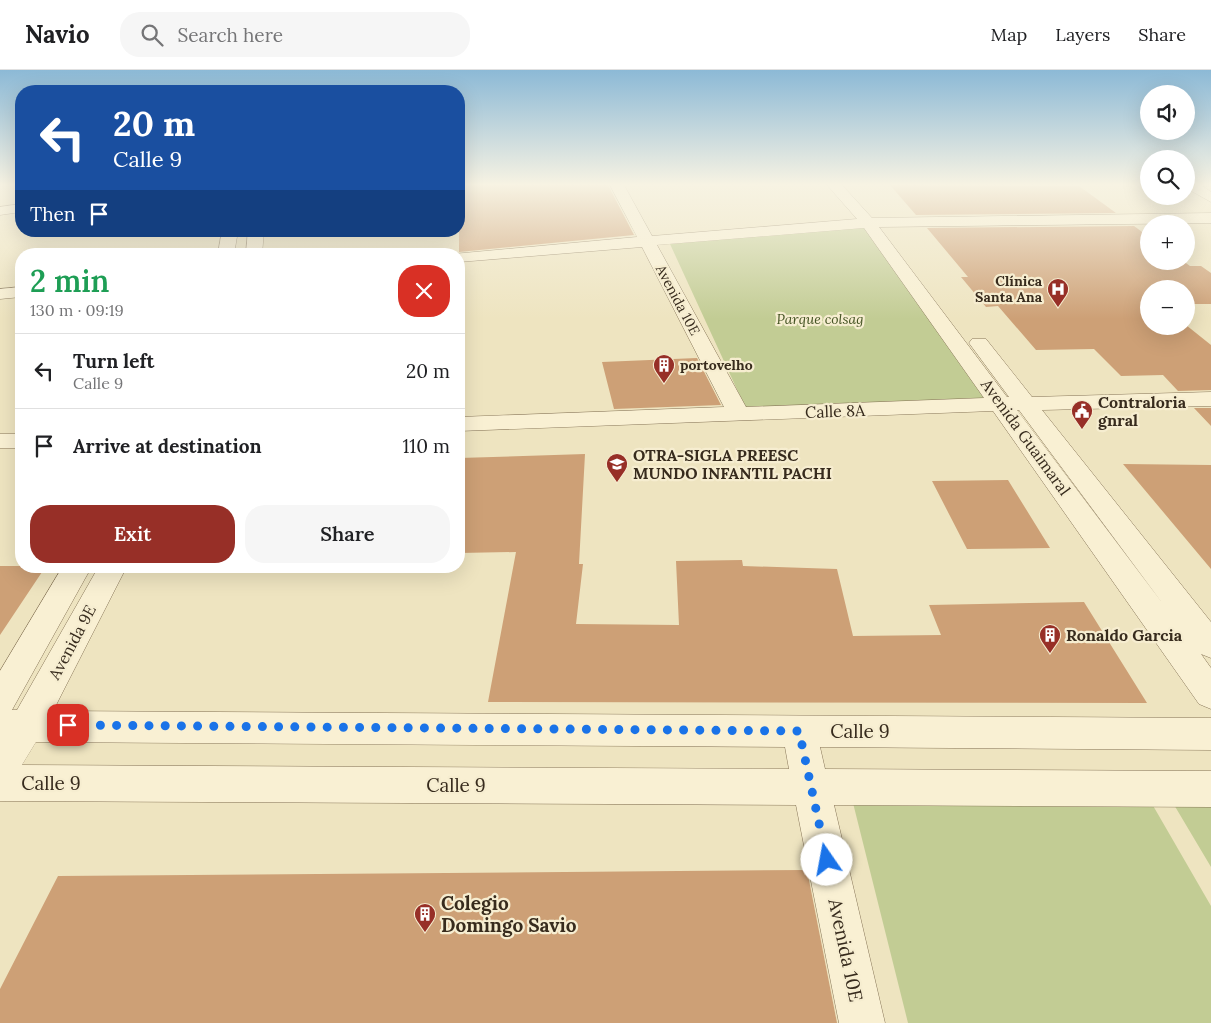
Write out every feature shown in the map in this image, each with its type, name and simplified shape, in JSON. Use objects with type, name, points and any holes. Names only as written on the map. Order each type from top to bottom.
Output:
[{"type":"street","name":"Avenida 10E","points":[[640,229],[739,414]]},
{"type":"street","points":[[465,257],[790,229]]},
{"type":"street","name":"Avenida Guaimaral","points":[[881,229],[1002,404],[1211,694]]},
{"type":"street","name":"Avenida Guaimaral","points":[[882,229],[1027,404],[1211,645]]},
{"type":"street","points":[[0,294],[15,293]]},
{"type":"street","name":"Calle 8A","points":[[465,424],[1002,404],[1211,399]]},
{"type":"street","points":[[0,441],[15,441]]},
{"type":"street","name":"Avenida 9E","points":[[0,701],[74,573]]},
{"type":"street","name":"Avenida 9E","points":[[0,770],[14,725],[109,573]]},
{"type":"street","name":"Calle 9","points":[[14,725],[1211,734]]},
{"type":"street","name":"Avenida 10E","points":[[799,731],[862,1023]]},
{"type":"street","name":"Calle 9","points":[[0,783],[1211,789]]},
{"type":"green space","name":"Parque colsag","points":[[835,229],[865,229],[989,401],[746,409],[670,244]]},
{"type":"green space","points":[[1144,790],[1211,906],[1211,1023],[908,1023],[850,791]]},
{"type":"green space","points":[[1211,792],[1211,867],[1167,793]]},
{"type":"building","points":[[465,229],[631,229],[634,235],[465,251],[465,248],[459,248],[459,237],[465,237]]},
{"type":"building","name":"Clínica Santa Ana","points":[[928,229],[1139,229],[1140,270],[1195,270],[1195,266],[1201,266],[1211,273],[1211,304],[1195,304],[1195,280],[1140,280],[1140,335],[1195,335],[1195,332],[1211,345],[1211,390],[1178,391],[1163,375],[1121,376],[1094,349],[1036,350],[998,306],[986,307],[961,277],[968,277]]},
{"type":"building","name":"portovelho","points":[[697,358],[721,405],[614,409],[602,362]]},
{"type":"building","points":[[1194,408],[1211,408],[1211,426]]},
{"type":"building","points":[[585,454],[579,564],[583,564],[576,624],[679,625],[676,561],[742,560],[743,566],[837,569],[853,636],[941,635],[929,605],[1084,602],[1147,703],[488,702],[516,552],[465,553],[465,458]]},
{"type":"building","points":[[1123,464],[1211,465],[1211,569]]},
{"type":"building","points":[[1008,480],[1050,548],[967,549],[932,481]]},
{"type":"building","points":[[0,566],[15,566],[15,573],[41,573],[0,635]]},
{"type":"building","name":"Colegio Domingo Savio","points":[[807,870],[837,1023],[0,1023],[0,989],[58,876]]},
{"type":"place","name":"Clínica Santa Ana","points":[[1058,308]]},
{"type":"place","name":"portovelho","points":[[664,384]]},
{"type":"place","name":"Contraloria gnral","points":[[1082,430]]},
{"type":"place","name":"OTRA-SIGLA PREESC MUNDO INFANTIL PACHI","points":[[617,483]]},
{"type":"place","name":"Ronaldo Garcia","points":[[1050,654]]},
{"type":"place","name":"Colegio Domingo Savio","points":[[425,933]]},
{"type":"route","points":[[68,725],[799,731],[827,860]]}]
